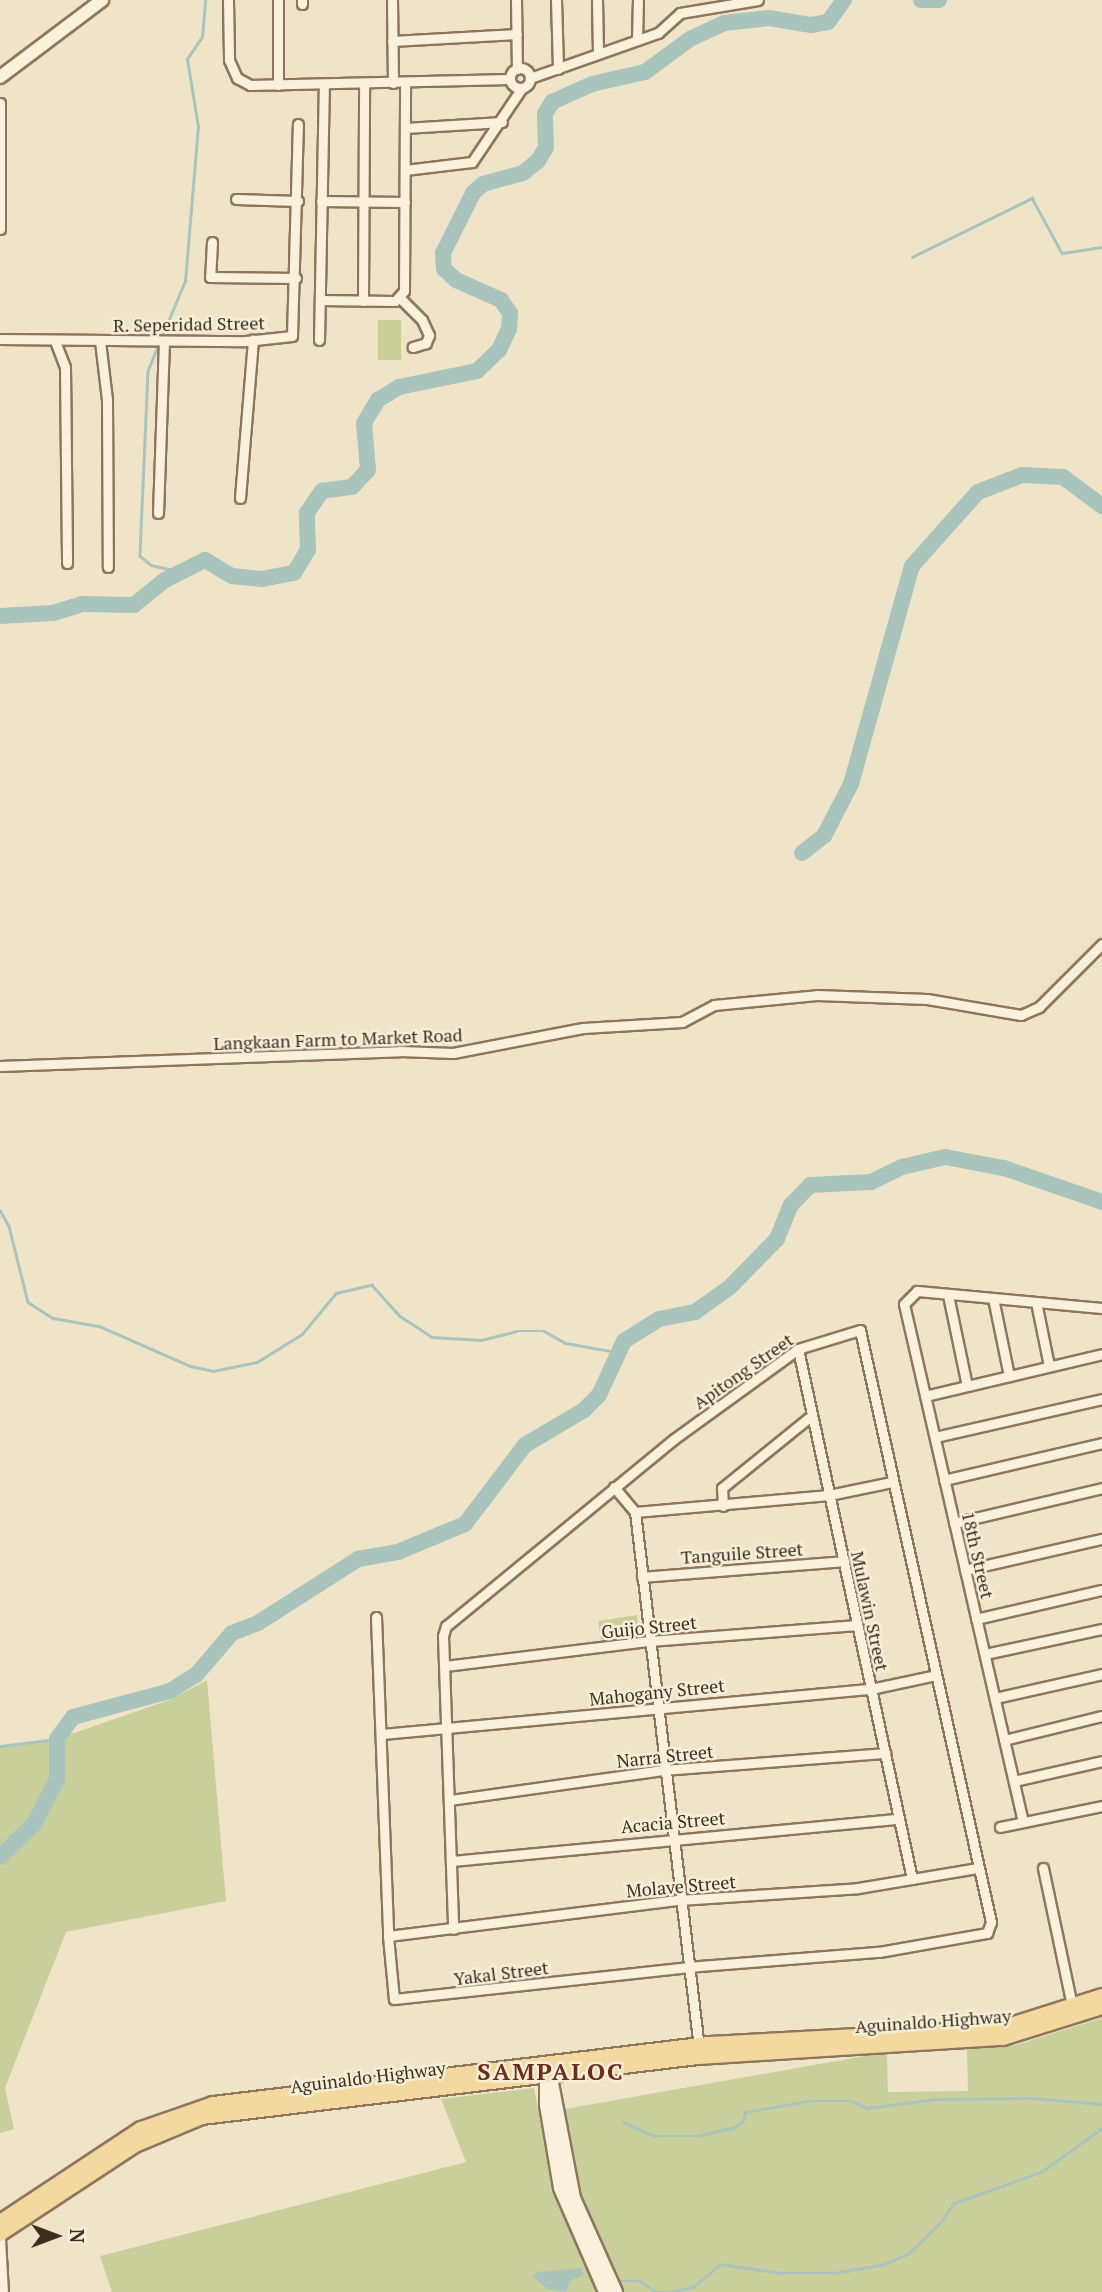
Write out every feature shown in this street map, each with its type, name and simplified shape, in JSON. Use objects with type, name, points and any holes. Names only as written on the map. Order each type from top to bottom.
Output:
[{"type":"main road","points":[[0,77],[102,0]]},
{"type":"main road","name":"Aguinaldo Highway","points":[[0,2234],[135,2145],[202,2117],[697,2049],[985,2040],[1023,2034],[1102,1996]]},
{"type":"main road","name":"Aguinaldo Highway","points":[[1073,2012],[1102,2007]]},
{"type":"main road","points":[[548,2071],[563,2201],[605,2292]]},
{"type":"main road","points":[[548,2071],[574,2198],[615,2292]]},
{"type":"main road","name":"Aguinaldo Highway","points":[[0,2222],[141,2129],[188,2110],[548,2071]]},
{"type":"street","points":[[228,0],[232,72],[250,85],[324,87],[510,79],[521,89]]},
{"type":"street","points":[[278,0],[278,85]]},
{"type":"street","points":[[393,83],[392,0],[398,0]]},
{"type":"street","points":[[510,79],[517,69],[516,0]]},
{"type":"street","points":[[556,0],[558,69]]},
{"type":"street","points":[[597,0],[598,54]]},
{"type":"street","points":[[637,40],[638,0]]},
{"type":"street","points":[[680,0],[680,13]]},
{"type":"street","points":[[405,170],[466,165],[502,122],[530,78],[658,33],[680,13],[720,2],[758,0]]},
{"type":"street","points":[[393,41],[517,34]]},
{"type":"street","points":[[517,69],[526,70],[530,78]]},
{"type":"street","points":[[400,298],[404,291],[405,82]]},
{"type":"street","points":[[363,301],[364,84]]},
{"type":"street","points":[[319,340],[324,87]]},
{"type":"street","points":[[0,103],[0,229]]},
{"type":"street","points":[[405,128],[502,122]]},
{"type":"street","name":"R. Seperidad Street","points":[[0,339],[164,342],[253,340],[292,336],[296,278],[298,124]]},
{"type":"street","points":[[236,200],[298,201]]},
{"type":"street","points":[[321,201],[405,202]]},
{"type":"street","points":[[212,242],[210,277],[296,278]]},
{"type":"street","points":[[320,300],[400,298]]},
{"type":"street","points":[[400,298],[426,326],[426,343],[413,347]]},
{"type":"street","points":[[240,498],[253,340]]},
{"type":"street","points":[[55,341],[65,367],[67,563]]},
{"type":"street","points":[[100,341],[107,400],[108,567]]},
{"type":"street","points":[[158,513],[164,342]]},
{"type":"street","name":"Langkaan Farm to Market Road","points":[[0,1066],[387,1051],[453,1053],[583,1028],[682,1022],[714,1005],[805,996],[920,998],[1021,1015],[1039,1007],[1102,944]]},
{"type":"street","name":"18th Street","points":[[948,1295],[916,1292],[908,1296],[904,1304],[1023,1822]]},
{"type":"street","points":[[967,1386],[948,1295],[1102,1308]]},
{"type":"street","points":[[993,1298],[1009,1376]]},
{"type":"street","points":[[1036,1302],[1049,1366]]},
{"type":"street","name":"Apitong Street","points":[[453,1929],[446,1626],[614,1487],[798,1349],[860,1329],[991,1929]]},
{"type":"street","name":"Mulawin Street","points":[[798,1349],[912,1879]]},
{"type":"street","points":[[925,1396],[1102,1354]]},
{"type":"street","points":[[935,1437],[1102,1399]]},
{"type":"street","points":[[723,1506],[722,1488],[812,1415]]},
{"type":"street","points":[[944,1480],[1102,1443]]},
{"type":"street","points":[[635,1512],[829,1495],[892,1482]]},
{"type":"street","points":[[614,1487],[635,1512],[697,2049]]},
{"type":"street","points":[[954,1523],[1102,1488]]},
{"type":"street","points":[[965,1570],[1102,1539]]},
{"type":"street","name":"Tanguile Street","points":[[642,1577],[844,1561]]},
{"type":"street","points":[[976,1619],[1102,1590]]},
{"type":"street","name":"Yakal Street","points":[[376,1617],[391,1995],[399,2001],[687,1967],[879,1952],[987,1933],[991,1929]]},
{"type":"street","name":"Guijo Street","points":[[445,1666],[649,1641],[857,1625]]},
{"type":"street","points":[[985,1654],[1102,1629]]},
{"type":"street","points":[[995,1698],[1102,1674]]},
{"type":"street","name":"Mahogany Street","points":[[382,1734],[447,1731],[657,1706],[871,1689],[936,1675]]},
{"type":"street","points":[[1004,1740],[1102,1716]]},
{"type":"street","name":"Narra Street","points":[[450,1800],[664,1770],[885,1753]]},
{"type":"street","points":[[1014,1781],[1102,1761]]},
{"type":"street","points":[[1000,1827],[1102,1806]]},
{"type":"street","name":"Acacia Street","points":[[451,1861],[671,1837],[899,1819]]},
{"type":"street","name":"Molave Street","points":[[388,1936],[679,1900],[858,1888],[978,1868]]},
{"type":"street","points":[[1043,1868],[1073,2012]]},
{"type":"street","points":[[0,2239],[3,2292]]},
{"type":"green space","points":[[378,320],[401,320],[401,360],[378,360]]},
{"type":"green space","points":[[637,1615],[639,1634],[601,1640],[598,1621]]},
{"type":"green space","points":[[207,1680],[226,1901],[66,1932],[5,2088],[14,2129],[0,2133],[0,1746],[57,1739],[172,1699]]},
{"type":"green space","points":[[1102,2018],[1102,2292],[624,2292],[578,2192],[565,2109],[887,2052],[888,2092],[968,2091],[967,2049],[1016,2045]]},
{"type":"green space","points":[[534,2088],[556,2197],[596,2292],[112,2292],[100,2256],[466,2162],[441,2099]]},
{"type":"water","points":[[581,2268],[584,2275],[571,2280],[566,2292],[548,2289],[533,2277],[538,2272]]},
{"type":"waterway","points":[[161,338],[185,281],[198,127],[187,59],[202,37],[205,0]]},
{"type":"waterway","points":[[0,616],[53,613],[82,604],[134,605],[165,580],[205,560],[232,576],[262,579],[294,573],[308,550],[307,513],[322,491],[352,487],[368,470],[364,423],[378,400],[399,387],[477,371],[499,350],[509,329],[510,313],[501,300],[456,280],[444,269],[443,253],[473,193],[483,184],[523,173],[538,161],[546,147],[545,114],[552,102],[592,84],[645,72],[690,39],[724,23],[769,18],[811,25],[828,22],[844,0]]},
{"type":"waterway","points":[[921,0],[939,0]]},
{"type":"waterway","points":[[912,257],[1032,198],[1062,253],[1102,247]]},
{"type":"waterway","points":[[159,344],[148,371],[140,556],[151,565],[181,572]]},
{"type":"waterway","points":[[802,853],[824,836],[851,784],[912,566],[978,492],[1022,475],[1063,477],[1102,506]]},
{"type":"waterway","points":[[0,1857],[34,1824],[57,1779],[57,1739],[73,1717],[170,1691],[196,1675],[232,1633],[258,1623],[358,1559],[398,1552],[465,1524],[525,1445],[584,1410],[599,1395],[624,1341],[659,1319],[695,1312],[730,1287],[777,1239],[791,1205],[810,1185],[871,1182],[902,1167],[945,1157],[1004,1168],[1102,1202]]},
{"type":"waterway","points":[[0,1210],[9,1226],[28,1302],[53,1318],[99,1326],[190,1366],[213,1371],[257,1362],[302,1334],[336,1293],[372,1285],[400,1316],[432,1337],[481,1340],[516,1331],[544,1331],[566,1343],[616,1352]]},
{"type":"waterway","points":[[0,1746],[57,1739]]},
{"type":"waterway","points":[[623,2122],[655,2136],[697,2136],[733,2128],[743,2121],[745,2112],[808,2101],[852,2101],[867,2108],[935,2099],[1032,2098],[1102,2104]]},
{"type":"waterway","points":[[619,2281],[640,2281],[657,2292],[670,2292],[693,2287],[720,2264],[782,2273],[833,2273],[881,2265],[908,2254],[940,2223],[954,2203],[1041,2172],[1102,2128]]},
{"type":"district","name":"SAMPALOC","points":[[551,2072]]}]
